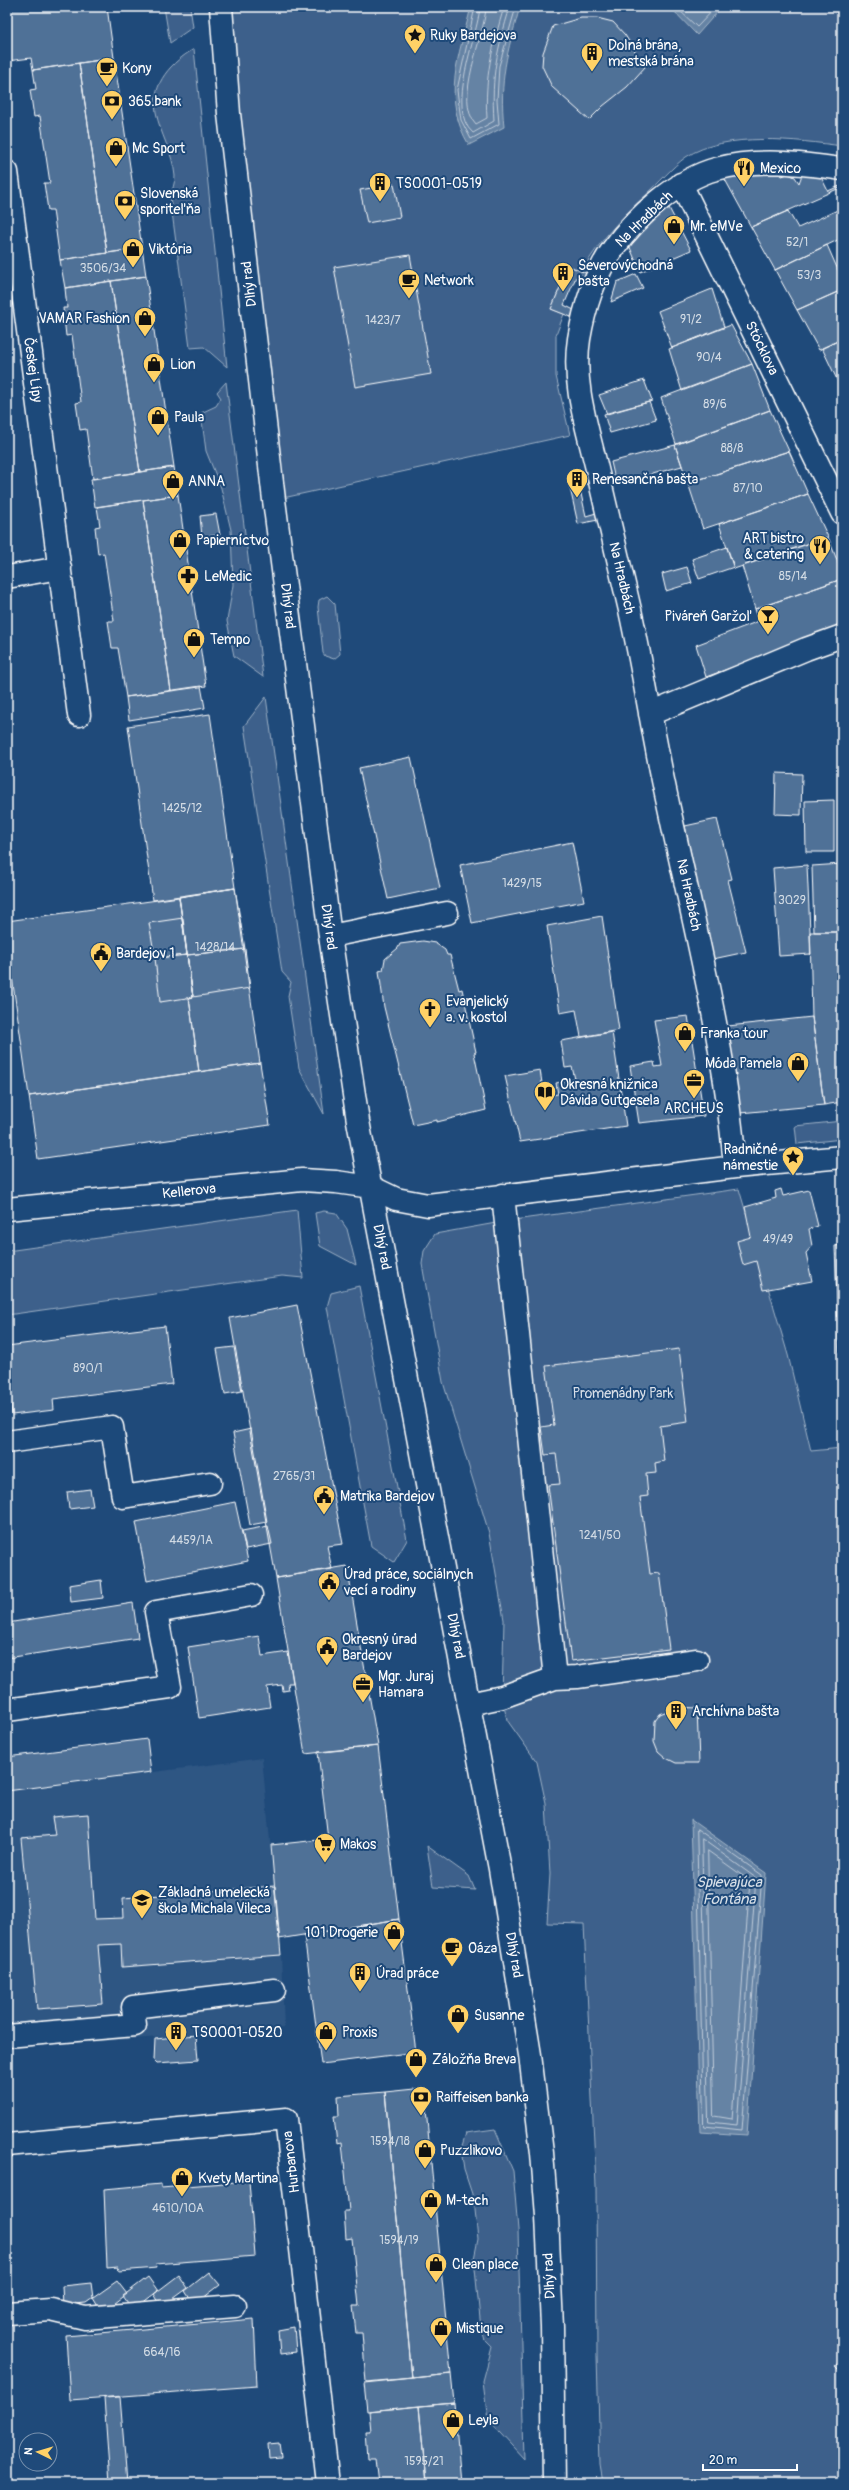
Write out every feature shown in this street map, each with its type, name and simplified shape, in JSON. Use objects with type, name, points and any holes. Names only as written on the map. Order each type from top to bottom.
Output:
[{"type":"street","name":"Dlhý rad","points":[[220,11],[229,114],[274,500],[330,936],[358,1121],[516,1960],[542,2153],[552,2326],[554,2483]]},
{"type":"street","name":"Na Hradbách","points":[[735,1166],[732,1123],[715,1025],[650,714],[634,630],[577,384],[576,365],[584,316],[602,268],[613,250],[627,232],[681,184],[715,169],[735,165],[770,163],[806,164],[842,169]]},
{"type":"street","name":"Českej Lípy","points":[[7,172],[79,715]]},
{"type":"street","name":"Stöcklova","points":[[681,184],[842,513]]},
{"type":"street","points":[[7,577],[60,568]]},
{"type":"street","points":[[650,714],[806,649],[842,636]]},
{"type":"street","points":[[330,936],[447,914]]},
{"type":"street","points":[[371,1187],[396,1199],[428,1205],[735,1166],[842,1157]]},
{"type":"street","name":"Kellerova","points":[[7,1209],[294,1181],[336,1182],[371,1187]]},
{"type":"street","points":[[503,1195],[554,1678]]},
{"type":"street","points":[[7,1442],[112,1427],[123,1497],[210,1482]]},
{"type":"street","points":[[7,1710],[170,1687],[156,1612],[251,1595]]},
{"type":"street","points":[[469,1704],[502,1697],[554,1678],[577,1677],[697,1660]]},
{"type":"street","points":[[7,2036],[135,2025],[133,2006],[274,1990]]},
{"type":"street","name":"Hurbanova","points":[[7,2145],[286,2119],[328,2483]]},
{"type":"street","points":[[7,2313],[51,2310],[85,2318],[235,2306]]},
{"type":"shaded area","name":"Základná umelecká škola Michala Vileca","points":[[262,1758],[281,1955],[284,2028],[7,2048],[7,1791]]},
{"type":"green space","points":[[164,7],[190,7],[193,27],[170,43]]},
{"type":"green space","points":[[221,7],[842,7],[842,146],[784,140],[762,140],[721,143],[702,149],[681,161],[611,230],[582,271],[569,266],[551,309],[564,314],[556,335],[556,376],[570,435],[274,500]]},
{"type":"green space","points":[[194,49],[227,367],[204,347],[190,348],[170,197],[174,184],[174,168],[156,112],[155,102],[157,92],[165,74],[178,60]]},
{"type":"green space","points":[[226,382],[263,677],[234,656],[227,621],[233,585],[231,530],[221,488],[206,451],[201,413],[216,406],[221,398],[217,392]]},
{"type":"green space","points":[[327,596],[335,604],[340,654],[334,659],[325,656],[323,653],[318,607],[319,600]]},
{"type":"green space","points":[[266,697],[324,1114],[299,1068],[288,996],[291,982],[282,972],[244,726]]},
{"type":"green space","points":[[842,1121],[842,1139],[797,1144],[795,1126]]},
{"type":"green space","name":"Promenádny Park","points":[[739,1189],[788,1355],[811,1451],[842,1448],[842,2483],[603,2483],[600,2465],[597,2356],[596,2186],[584,1924],[547,1923],[550,1874],[546,1804],[537,1762],[507,1720],[502,1697],[504,1620],[489,1533],[443,1382],[422,1264],[424,1251],[435,1234],[507,1221]]},
{"type":"green space","points":[[297,1210],[303,1278],[282,1276],[7,1315],[7,1251]]},
{"type":"green space","points":[[324,1211],[336,1213],[347,1229],[356,1265],[320,1246],[315,1213]]},
{"type":"green space","points":[[359,1286],[407,1540],[394,1562],[371,1546],[327,1307],[331,1293]]},
{"type":"green space","points":[[427,1846],[469,1876],[475,1890],[433,1887]]},
{"type":"green space","points":[[495,2129],[513,2171],[518,2230],[524,2459],[488,2420],[483,2381],[492,2347],[484,2339],[481,2329],[474,2259],[478,2239],[474,2200],[464,2170],[461,2149],[466,2133]]},
{"type":"water","points":[[471,7],[520,7],[511,38],[503,80],[504,127],[469,145],[461,128],[456,110],[454,94],[458,60]]},
{"type":"water","points":[[670,7],[718,7],[720,9],[697,35]]},
{"type":"water","name":"Spievajúca Fontána","points":[[691,1820],[766,1873],[747,2135],[700,2132]]},
{"type":"building","points":[[7,7],[107,7],[114,58],[33,70],[31,58],[7,61]]},
{"type":"building","name":"Dolná brána, mestská brána","points":[[581,18],[597,18],[613,22],[625,35],[645,67],[627,87],[603,106],[589,120],[552,87],[542,66],[543,53],[553,26]]},
{"type":"building","points":[[114,58],[142,248],[107,253],[79,63]]},
{"type":"building","points":[[79,63],[107,253],[60,260],[53,210],[48,210],[44,183],[50,183],[40,116],[34,117],[30,90],[36,89],[33,70]]},
{"type":"building","points":[[803,172],[820,175],[828,191],[842,185],[842,187],[751,227],[722,174],[780,173],[782,176],[788,174],[795,177],[799,183]]},
{"type":"building","name":"TS0001-0519","points":[[394,184],[400,217],[367,223],[360,190]]},
{"type":"building","points":[[668,206],[691,250],[640,272],[629,245]]},
{"type":"building","points":[[842,208],[842,238],[775,270],[751,227],[788,211],[798,228]]},
{"type":"building","points":[[827,245],[842,279],[842,290],[797,310],[775,270]]},
{"type":"building","points":[[142,248],[146,276],[65,288],[60,260]]},
{"type":"building","points":[[410,255],[431,374],[355,387],[334,267]]},
{"type":"building","name":"Severovýchodná bašta","points":[[569,266],[588,274],[585,280],[576,277],[564,305],[574,310],[571,317],[551,309]]},
{"type":"building","points":[[636,274],[643,288],[611,302],[617,282]]},
{"type":"building","points":[[146,276],[174,467],[140,472],[111,281]]},
{"type":"building","points":[[111,281],[140,472],[93,479],[86,429],[80,430],[76,403],[81,402],[72,335],[66,336],[63,308],[67,308],[65,288]]},
{"type":"building","points":[[712,289],[724,327],[672,348],[658,311]]},
{"type":"building","points":[[842,290],[842,339],[819,350],[797,310]]},
{"type":"building","points":[[731,325],[752,364],[682,391],[669,349]]},
{"type":"building","points":[[842,339],[842,388],[841,388],[822,348]]},
{"type":"building","points":[[752,364],[770,410],[676,444],[661,398]]},
{"type":"building","points":[[644,380],[652,401],[607,414],[599,395]]},
{"type":"building","points":[[649,402],[656,420],[610,433],[604,414]]},
{"type":"building","points":[[770,410],[789,451],[688,483],[675,445]]},
{"type":"building","points":[[675,445],[682,466],[616,484],[611,462]]},
{"type":"building","points":[[789,451],[808,494],[703,529],[688,483]]},
{"type":"building","points":[[174,467],[178,495],[95,507],[91,479]]},
{"type":"building","name":"Renesančná bašta","points":[[585,476],[587,484],[579,485],[586,516],[596,513],[598,520],[578,524],[568,479]]},
{"type":"building","points":[[808,494],[828,537],[734,569],[719,524]]},
{"type":"building","points":[[178,495],[206,686],[171,691],[143,500]]},
{"type":"building","points":[[143,500],[171,691],[126,697],[118,648],[112,648],[108,621],[114,621],[104,553],[98,554],[95,527],[100,526],[97,507]]},
{"type":"building","points":[[216,514],[220,535],[202,537],[200,516]]},
{"type":"building","points":[[828,537],[842,573],[842,579],[755,609],[742,566]]},
{"type":"building","points":[[727,547],[734,567],[699,579],[692,559]]},
{"type":"building","points":[[687,567],[692,583],[666,591],[662,574]]},
{"type":"building","name":"Piváreň Garžoľ","points":[[842,579],[842,627],[706,677],[696,645],[759,621],[755,609]]},
{"type":"building","points":[[201,686],[205,708],[129,720],[126,697]]},
{"type":"building","points":[[210,714],[235,888],[153,900],[128,726]]},
{"type":"building","points":[[411,757],[440,888],[388,899],[359,768]]},
{"type":"building","points":[[776,773],[802,774],[801,815],[775,814]]},
{"type":"building","points":[[834,800],[834,852],[806,852],[805,801]]},
{"type":"building","points":[[717,819],[732,879],[728,880],[746,952],[713,959],[685,826]]},
{"type":"building","points":[[572,842],[584,901],[472,923],[460,865]]},
{"type":"building","points":[[842,864],[842,932],[814,932],[812,866]]},
{"type":"building","points":[[807,865],[811,954],[779,956],[773,868]]},
{"type":"building","points":[[235,888],[260,1063],[199,1072],[189,998],[193,997],[179,897]]},
{"type":"building","points":[[235,888],[245,949],[187,955],[179,897]]},
{"type":"building","name":"Bardejov 1","points":[[179,897],[193,997],[189,998],[199,1072],[29,1096],[7,942],[7,921]]},
{"type":"building","points":[[602,916],[619,1030],[581,1037],[576,1010],[560,1013],[547,926]]},
{"type":"building","points":[[183,918],[187,955],[155,958],[149,923]]},
{"type":"building","points":[[810,932],[839,932],[842,1102],[824,1105],[812,1017]]},
{"type":"building","name":"Evanjelický a. v. kostol","points":[[423,941],[435,943],[445,950],[447,955],[450,955],[459,990],[462,989],[476,1052],[474,1053],[486,1110],[437,1122],[437,1120],[413,1125],[384,1007],[379,971],[383,970],[385,959],[398,948],[400,944]]},
{"type":"building","points":[[245,949],[250,988],[193,997],[187,955]]},
{"type":"building","points":[[187,955],[193,997],[160,1002],[155,958]]},
{"type":"building","points":[[688,1016],[704,1116],[639,1123],[630,1066],[654,1062],[655,1067],[662,1066],[654,1020]]},
{"type":"building","points":[[812,1017],[824,1105],[740,1113],[728,1026]]},
{"type":"building","points":[[612,1032],[626,1126],[520,1142],[505,1076],[540,1070],[544,1096],[558,1094],[556,1083],[575,1079],[572,1067],[565,1068],[561,1041]]},
{"type":"building","points":[[260,1063],[270,1125],[38,1159],[29,1096]]},
{"type":"building","points":[[781,1189],[783,1196],[809,1190],[818,1226],[809,1229],[812,1246],[806,1253],[812,1281],[763,1290],[756,1261],[743,1265],[737,1241],[751,1237],[745,1207],[776,1198],[775,1191]]},
{"type":"building","points":[[842,1245],[842,1448],[835,1246]]},
{"type":"building","points":[[297,1305],[343,1544],[327,1546],[332,1569],[276,1578],[230,1318]]},
{"type":"building","points":[[165,1326],[172,1384],[53,1399],[54,1410],[12,1415],[11,1404],[7,1405],[7,1346]]},
{"type":"building","points":[[234,1347],[242,1391],[225,1394],[217,1349]]},
{"type":"building","points":[[679,1349],[688,1422],[660,1426],[664,1461],[655,1463],[656,1473],[646,1474],[648,1496],[640,1497],[650,1574],[659,1573],[669,1649],[571,1661],[548,1485],[560,1484],[556,1454],[545,1455],[541,1427],[554,1425],[546,1366]]},
{"type":"building","points":[[251,1429],[267,1522],[250,1525],[233,1433]]},
{"type":"building","points":[[90,1489],[93,1506],[69,1509],[67,1492]]},
{"type":"building","points":[[235,1502],[248,1561],[147,1581],[136,1522]]},
{"type":"building","points":[[268,1526],[272,1544],[246,1549],[242,1531]]},
{"type":"building","points":[[347,1566],[378,1746],[305,1754],[276,1578]]},
{"type":"building","points":[[101,1580],[103,1598],[71,1602],[69,1585]]},
{"type":"building","points":[[133,1603],[138,1638],[7,1658],[7,1623]]},
{"type":"building","points":[[259,1636],[262,1656],[288,1652],[293,1683],[288,1683],[289,1690],[283,1691],[282,1685],[267,1687],[270,1707],[199,1718],[188,1647]]},
{"type":"building","name":"Archívna bašta","points":[[677,1707],[697,1708],[699,1763],[676,1763],[666,1758],[658,1751],[654,1741],[655,1721],[660,1714]]},
{"type":"building","points":[[147,1739],[151,1772],[7,1791],[7,1757]]},
{"type":"building","points":[[378,1746],[399,1919],[279,1939],[271,1845],[328,1839],[318,1752]]},
{"type":"building","points":[[88,1814],[95,1919],[124,1918],[123,1898],[275,1886],[281,1955],[122,1967],[121,1944],[98,1945],[103,2004],[37,2009],[21,1838],[55,1835],[52,1817]]},
{"type":"building","name":"Úrad práce","points":[[399,1919],[416,2052],[321,2064],[304,1935]]},
{"type":"building","name":"TS0001-0520","points":[[196,2035],[198,2060],[157,2063],[154,2060],[155,2039]]},
{"type":"building","points":[[424,2088],[451,2374],[412,2378],[385,2092]]},
{"type":"building","points":[[385,2092],[412,2378],[366,2382],[362,2333],[356,2333],[353,2306],[359,2306],[352,2238],[346,2239],[344,2211],[349,2211],[342,2143],[337,2144],[334,2116],[339,2116],[338,2096]]},
{"type":"building","points":[[249,2181],[255,2256],[156,2264],[157,2268],[119,2271],[118,2267],[107,2268],[104,2189],[161,2184],[161,2188]]},
{"type":"building","points":[[209,2272],[220,2285],[194,2305],[185,2291]]},
{"type":"building","points":[[179,2275],[188,2288],[162,2307],[154,2294]]},
{"type":"building","points":[[148,2277],[158,2291],[133,2310],[123,2296]]},
{"type":"building","points":[[117,2281],[127,2294],[102,2313],[93,2298]]},
{"type":"building","points":[[91,2283],[93,2298],[86,2303],[63,2305],[62,2286]]},
{"type":"building","points":[[254,2319],[257,2386],[70,2400],[66,2336]]},
{"type":"building","points":[[294,2327],[296,2352],[280,2354],[278,2330]]},
{"type":"building","points":[[839,2362],[842,2365],[839,2370],[835,2366]]},
{"type":"building","points":[[451,2374],[454,2403],[367,2411],[364,2383]]},
{"type":"building","points":[[120,2397],[127,2483],[110,2483],[104,2398]]},
{"type":"building","points":[[454,2403],[461,2483],[426,2483],[419,2406]]},
{"type":"building","points":[[419,2406],[426,2483],[378,2483],[375,2458],[368,2458],[366,2431],[371,2431],[369,2411]]},
{"type":"building","points":[[279,2443],[281,2457],[269,2458],[268,2444]]},
{"type":"place","name":"Ruky Bardejova","points":[[415,54]]},
{"type":"place","name":"Dolná brána, mestská brána","points":[[592,72]]},
{"type":"place","name":"Kony","points":[[107,88]]},
{"type":"place","name":"365.bank","points":[[112,120]]},
{"type":"place","name":"Mc Sport","points":[[116,168]]},
{"type":"place","name":"Mexico","points":[[744,188]]},
{"type":"place","name":"TS0001-0519","points":[[380,202]]},
{"type":"place","name":"Slovenská sporiteľňa","points":[[125,220]]},
{"type":"place","name":"Mr. eMVe","points":[[674,246]]},
{"type":"place","name":"Viktória","points":[[133,268]]},
{"type":"place","name":"Severovýchodná bašta","points":[[563,292]]},
{"type":"place","name":"Network","points":[[409,300]]},
{"type":"place","name":"VAMAR Fashion","points":[[145,338]]},
{"type":"place","name":"Lion","points":[[154,384]]},
{"type":"place","name":"Paula","points":[[158,436]]},
{"type":"place","name":"Renesančná bašta","points":[[577,498]]},
{"type":"place","name":"ANNA","points":[[173,500]]},
{"type":"place","name":"Papierníctvo","points":[[180,560]]},
{"type":"place","name":"ART bistro & catering","points":[[820,566]]},
{"type":"place","name":"LeMedic","points":[[188,596]]},
{"type":"place","name":"Piváreň Garžoľ","points":[[768,636]]},
{"type":"place","name":"Tempo","points":[[194,658]]},
{"type":"place","name":"Bardejov 1","points":[[101,972]]},
{"type":"place","name":"Evanjelický a. v. kostol","points":[[430,1028]]},
{"type":"place","name":"Franka tour","points":[[685,1052]]},
{"type":"place","name":"Móda Pamela","points":[[798,1082]]},
{"type":"place","name":"ARCHEUS","points":[[694,1100]]},
{"type":"place","name":"Okresná knižnica Dávida Gutgesela","points":[[545,1112]]},
{"type":"place","name":"Radničné námestie","points":[[793,1176]]},
{"type":"place","name":"Matrika Bardejov","points":[[324,1516]]},
{"type":"place","name":"Úrad práce, sociálnych vecí a rodiny","points":[[329,1602]]},
{"type":"place","name":"Okresný úrad Bardejov","points":[[327,1666]]},
{"type":"place","name":"Mgr. Juraj Hamara","points":[[363,1704]]},
{"type":"place","name":"Archívna bašta","points":[[676,1730]]},
{"type":"place","name":"Makos","points":[[325,1864]]},
{"type":"place","name":"Základná umelecká škola Michala Vileca","points":[[142,1920]]},
{"type":"place","name":"101 Drogerie","points":[[394,1952]]},
{"type":"place","name":"Oáza","points":[[452,1968]]},
{"type":"place","name":"Úrad práce","points":[[360,1992]]},
{"type":"place","name":"Susanne","points":[[458,2034]]},
{"type":"place","name":"TS0001-0520","points":[[176,2052]]},
{"type":"place","name":"Proxis","points":[[326,2052]]},
{"type":"place","name":"Záložňa Breva","points":[[416,2078]]},
{"type":"place","name":"Raiffeisen banka","points":[[421,2116]]},
{"type":"place","name":"Puzzlikovo","points":[[425,2170]]},
{"type":"place","name":"Kvety Martina","points":[[182,2198]]},
{"type":"place","name":"M-tech","points":[[431,2220]]},
{"type":"place","name":"Clean place","points":[[436,2284]]},
{"type":"place","name":"Mistique","points":[[441,2348]]},
{"type":"place","name":"Leyla","points":[[453,2440]]}]
